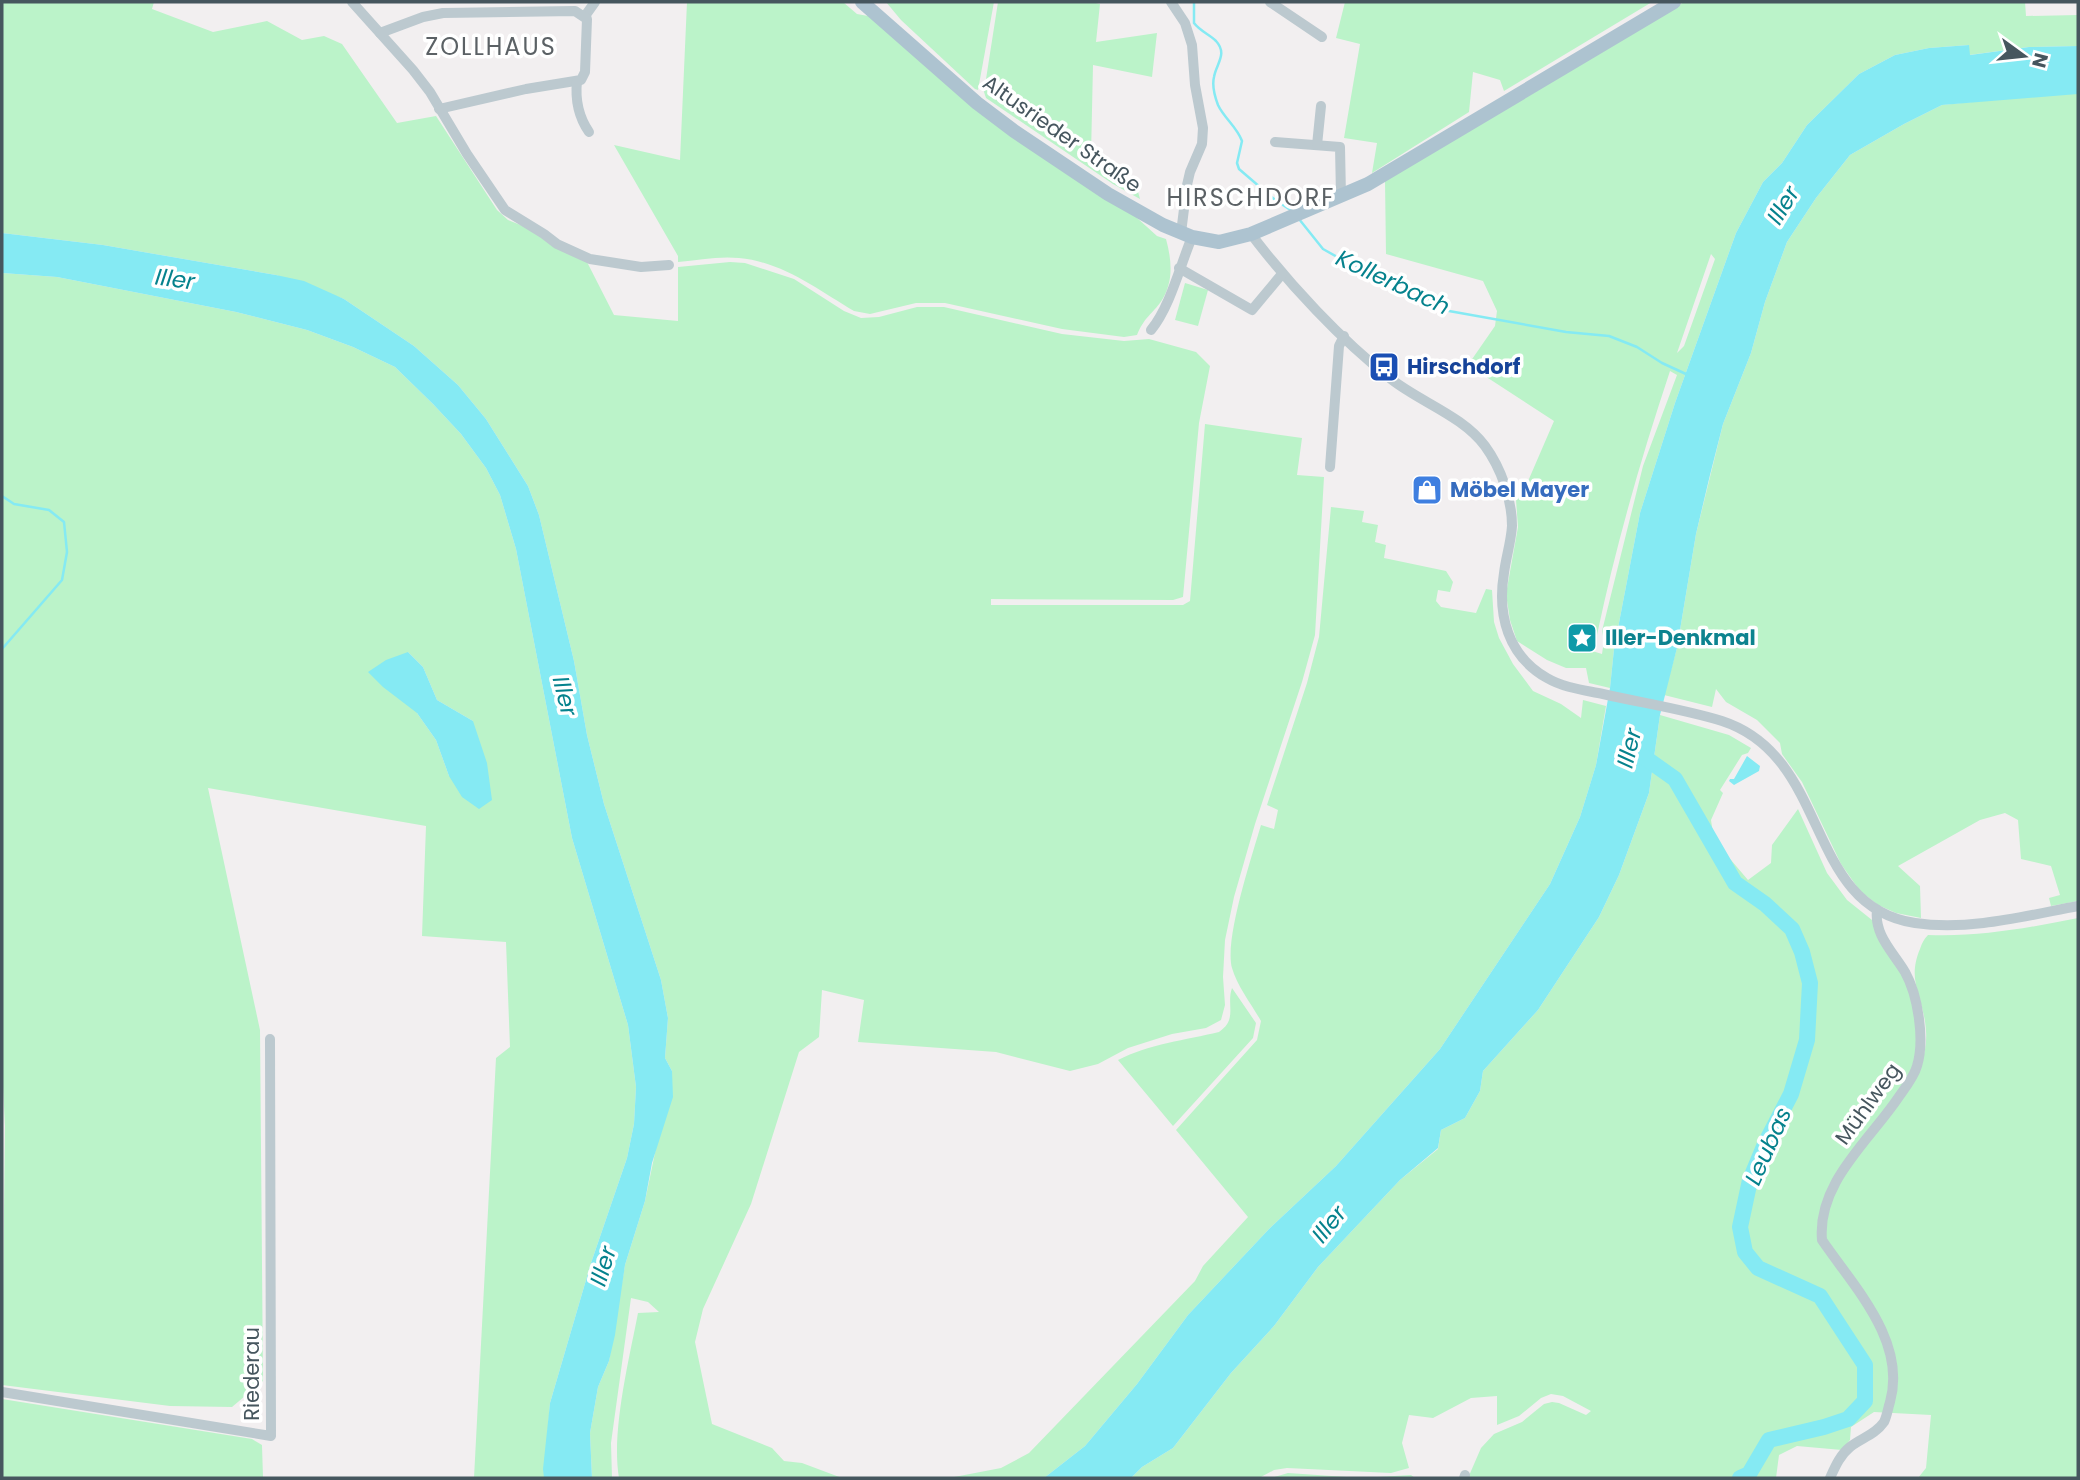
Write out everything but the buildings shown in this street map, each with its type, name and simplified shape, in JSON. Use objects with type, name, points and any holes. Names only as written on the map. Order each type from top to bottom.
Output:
[{"type":"main road","name":"Altusrieder Straße","points":[[862,2],[977,103],[1014,131],[1108,194],[1187,235],[1219,242],[1251,234],[1368,184],[1674,2]]},
{"type":"street","points":[[352,2],[422,80],[505,211],[544,233],[556,244],[590,259],[641,267],[669,265]]},
{"type":"street","points":[[585,16],[595,2]]},
{"type":"street","points":[[1151,330],[1158,321],[1180,268],[1187,235],[1187,185],[1202,144],[1203,128],[1195,85],[1192,45],[1185,23],[1171,2]]},
{"type":"street","points":[[1270,2],[1322,37]]},
{"type":"street","points":[[380,33],[423,17],[443,13],[549,10],[575,11],[585,16],[585,72],[581,80],[439,108]]},
{"type":"street","points":[[577,81],[578,112],[589,132]]},
{"type":"street","points":[[1317,145],[1321,106]]},
{"type":"street","points":[[1275,142],[1340,147],[1341,196]]},
{"type":"street","points":[[1251,234],[1282,274],[1381,371],[1405,390],[1459,423],[1486,447],[1495,463],[1511,507],[1511,537],[1501,606],[1508,634],[1516,649],[1532,668],[1561,684],[1733,724],[1760,741],[1796,783],[1845,881],[1877,910],[1913,922],[1952,925],[2078,906]]},
{"type":"street","points":[[1180,268],[1252,310],[1282,274]]},
{"type":"street","points":[[1330,467],[1339,346],[1344,336]]},
{"type":"street","name":"Mühlweg","points":[[1830,1478],[1839,1458],[1850,1446],[1869,1437],[1885,1421],[1892,1394],[1894,1368],[1884,1330],[1822,1240],[1823,1216],[1833,1184],[1906,1087],[1917,1068],[1919,1058],[1920,1031],[1916,1005],[1906,974],[1879,930],[1877,910]]},
{"type":"street","name":"Riederau","points":[[2,1392],[271,1436],[270,1039]]},
{"type":"green space","points":[[2,2],[154,2],[152,9],[213,32],[267,21],[302,40],[324,36],[342,44],[397,123],[436,116],[497,210],[508,220],[528,228],[587,262],[614,315],[678,321],[678,267],[730,262],[745,263],[794,279],[844,311],[861,318],[879,317],[917,307],[944,307],[1062,334],[1124,341],[1149,339],[1196,352],[1210,366],[1199,423],[1183,597],[1173,600],[991,599],[991,605],[1183,605],[1190,601],[1205,424],[1302,438],[1297,475],[1324,477],[1315,635],[1234,897],[1225,940],[1225,1005],[1221,1020],[1206,1028],[1172,1034],[1128,1048],[1098,1064],[1070,1071],[996,1052],[858,1042],[864,1000],[822,990],[819,1037],[799,1052],[751,1204],[703,1309],[695,1342],[712,1424],[772,1448],[784,1461],[802,1463],[842,1478],[619,1478],[619,1418],[638,1313],[659,1312],[648,1302],[631,1298],[611,1443],[612,1478],[592,1478],[590,1433],[598,1387],[609,1361],[625,1265],[645,1201],[672,1071],[665,1058],[668,1018],[661,980],[604,804],[587,735],[574,661],[539,515],[528,486],[486,419],[458,385],[414,346],[344,299],[276,275],[103,245],[2,233]]},
{"type":"green space","points":[[687,2],[843,2],[857,14],[868,16],[1136,217],[1157,236],[1166,239],[1170,255],[1170,280],[1165,295],[1137,335],[1124,337],[1062,329],[945,303],[916,303],[870,314],[854,311],[800,278],[770,265],[739,258],[678,262],[678,256],[614,145],[680,160]]},
{"type":"green space","points":[[886,2],[994,2],[978,90],[901,20]]},
{"type":"green space","points":[[998,2],[1100,4],[1096,42],[1157,33],[1152,77],[1093,65],[1091,155],[1136,184],[1140,199],[1113,184],[986,98],[984,92]]},
{"type":"green space","points":[[1345,2],[1652,2],[1504,91],[1500,80],[1473,72],[1469,112],[1372,173],[1377,143],[1344,138],[1360,44],[1336,38]]},
{"type":"green space","points":[[1684,2],[2025,2],[2026,16],[2078,15],[2078,46],[2029,47],[1969,55],[1969,45],[1929,48],[1895,55],[1859,74],[1807,125],[1782,163],[1763,182],[1736,233],[1675,403],[1640,513],[1614,649],[1610,688],[1589,683],[1586,668],[1566,668],[1547,660],[1517,641],[1506,594],[1518,527],[1516,500],[1522,495],[1554,421],[1468,365],[1495,326],[1497,311],[1483,281],[1386,254],[1385,181]],"holes":[[[1711,254],[1715,259],[1684,346],[1677,353]],[[1670,371],[1677,375],[1643,466],[1602,631],[1602,654],[1576,646],[1578,630],[1597,635],[1630,502]]]},
{"type":"green space","points":[[2051,94],[2078,94],[2078,901],[2051,906],[2049,898],[2060,895],[2051,866],[2021,859],[2018,820],[2005,813],[1980,820],[1898,866],[1920,886],[1921,918],[1896,913],[1878,905],[1860,891],[1841,864],[1802,782],[1782,754],[1780,743],[1757,720],[1726,702],[1716,689],[1712,707],[1664,695],[1677,648],[1696,534],[1723,424],[1751,353],[1765,302],[1787,242],[1816,198],[1850,155],[1904,124],[1942,105]]},
{"type":"green space","points":[[2,273],[57,277],[236,312],[307,330],[353,347],[395,367],[461,434],[486,468],[500,495],[516,549],[572,838],[628,1025],[636,1087],[634,1124],[627,1158],[591,1263],[550,1403],[544,1478],[474,1478],[496,1058],[510,1047],[506,942],[422,936],[426,826],[208,788],[260,1030],[263,1381],[232,1407],[170,1406],[2,1385],[5,1126],[2,1067]],"holes":[[[408,652],[423,667],[437,700],[473,721],[449,776],[436,740],[417,713]]]},
{"type":"green space","points":[[1185,283],[1208,290],[1198,326],[1175,320]]},
{"type":"green space","points":[[1331,507],[1364,511],[1362,522],[1378,525],[1375,542],[1386,545],[1384,558],[1446,571],[1453,582],[1450,592],[1438,590],[1436,601],[1441,607],[1476,613],[1486,589],[1492,590],[1494,622],[1499,638],[1513,664],[1533,691],[1561,704],[1581,718],[1583,700],[1606,706],[1596,765],[1580,817],[1550,884],[1440,1049],[1336,1166],[1269,1229],[1188,1315],[1137,1384],[1085,1446],[1044,1478],[949,1478],[1001,1468],[1029,1453],[1195,1281],[1203,1266],[1248,1217],[1176,1130],[1257,1040],[1261,1021],[1234,975],[1232,938],[1240,898],[1261,825],[1274,829],[1278,810],[1267,805],[1307,683],[1319,637]]},
{"type":"green space","points":[[1660,715],[1729,735],[1751,748],[1748,753],[1742,755],[1720,790],[1723,793],[1711,820],[1714,840],[1748,880],[1771,863],[1772,845],[1798,809],[1827,873],[1847,900],[1872,920],[1903,976],[1914,1006],[1920,1070],[1926,1031],[1915,971],[1921,947],[1928,935],[1985,933],[2078,918],[2078,1478],[1918,1478],[1926,1468],[1931,1415],[1874,1412],[1851,1427],[1850,1440],[1842,1450],[1797,1446],[1779,1455],[1776,1478],[1468,1478],[1481,1448],[1494,1434],[1522,1422],[1544,1404],[1559,1403],[1586,1415],[1591,1411],[1563,1396],[1551,1394],[1541,1398],[1519,1416],[1497,1425],[1497,1396],[1471,1398],[1433,1418],[1409,1415],[1402,1443],[1409,1468],[1391,1473],[1287,1468],[1274,1470],[1259,1478],[1131,1478],[1142,1467],[1173,1448],[1231,1373],[1274,1326],[1318,1267],[1400,1180],[1438,1149],[1441,1130],[1465,1118],[1480,1091],[1483,1071],[1538,1010],[1599,917],[1619,875],[1649,793]]},
{"type":"green space","points":[[1232,988],[1256,1023],[1253,1038],[1173,1126],[1118,1060],[1155,1046],[1219,1032],[1230,1017]]},
{"type":"green space","points":[[2,1399],[252,1439],[262,1445],[263,1478],[2,1478]]},
{"type":"green space","points":[[1288,1473],[1361,1478],[1271,1478]]},
{"type":"green space","points":[[1411,1475],[1415,1478],[1361,1478]]},
{"type":"water","name":"Iller","points":[[1969,45],[1970,55],[2029,47],[2078,46],[2078,94],[1942,105],[1904,124],[1850,155],[1816,198],[1787,242],[1765,302],[1751,353],[1723,424],[1710,475],[1696,534],[1677,648],[1660,715],[1649,793],[1619,875],[1599,917],[1538,1010],[1483,1071],[1480,1091],[1465,1118],[1441,1130],[1438,1148],[1400,1180],[1318,1267],[1274,1326],[1231,1373],[1173,1448],[1142,1467],[1131,1478],[1044,1478],[1085,1446],[1137,1384],[1188,1315],[1269,1229],[1336,1166],[1440,1049],[1550,884],[1580,817],[1596,765],[1614,649],[1640,513],[1675,403],[1736,233],[1763,182],[1782,163],[1807,125],[1859,74],[1895,55],[1929,48]]},
{"type":"water","name":"Iller","points":[[2,233],[103,245],[276,275],[304,281],[344,299],[414,346],[458,385],[486,419],[528,486],[539,515],[574,661],[587,735],[604,804],[661,980],[668,1018],[665,1058],[672,1071],[673,1097],[625,1265],[615,1335],[609,1361],[598,1387],[590,1433],[592,1478],[544,1478],[550,1403],[591,1263],[627,1158],[634,1124],[636,1087],[628,1025],[572,838],[516,549],[500,495],[486,468],[461,434],[395,367],[353,347],[307,330],[236,312],[57,277],[2,273]]},
{"type":"water","points":[[408,652],[423,667],[437,700],[473,721],[487,763],[492,800],[479,809],[462,797],[449,776],[436,740],[417,713],[368,672],[386,660]]},
{"type":"water","points":[[1747,756],[1760,766],[1759,771],[1734,785],[1729,781],[1734,779]]},
{"type":"waterway","name":"Kollerbach","points":[[1194,2],[1194,23],[1216,41],[1221,50],[1214,77],[1214,91],[1221,110],[1242,141],[1237,163],[1239,169],[1292,211]]},
{"type":"waterway","name":"Kollerbach","points":[[1299,219],[1323,249],[1348,263],[1409,287],[1449,311],[1566,332],[1609,336],[1637,347],[1686,374]]},
{"type":"waterway","points":[[2,496],[14,504],[49,510],[64,522],[67,552],[62,580],[2,649]]},
{"type":"waterway","name":"Leubas","points":[[1637,752],[1675,779],[1735,883],[1765,904],[1792,929],[1802,952],[1810,983],[1807,1040],[1791,1094],[1750,1180],[1740,1227],[1745,1252],[1758,1268],[1820,1296],[1865,1365],[1865,1401],[1848,1419],[1769,1440],[1749,1474],[1740,1478]]},
{"type":"place","name":"Hirschdorf","points":[[1384,367]]},
{"type":"place","name":"Möbel Mayer","points":[[1427,490]]},
{"type":"place","name":"Iller-Denkmal","points":[[1582,638]]},
{"type":"district","name":"ZOLLHAUS","points":[[491,47]]},
{"type":"district","name":"HIRSCHDORF","points":[[1251,198]]}]
